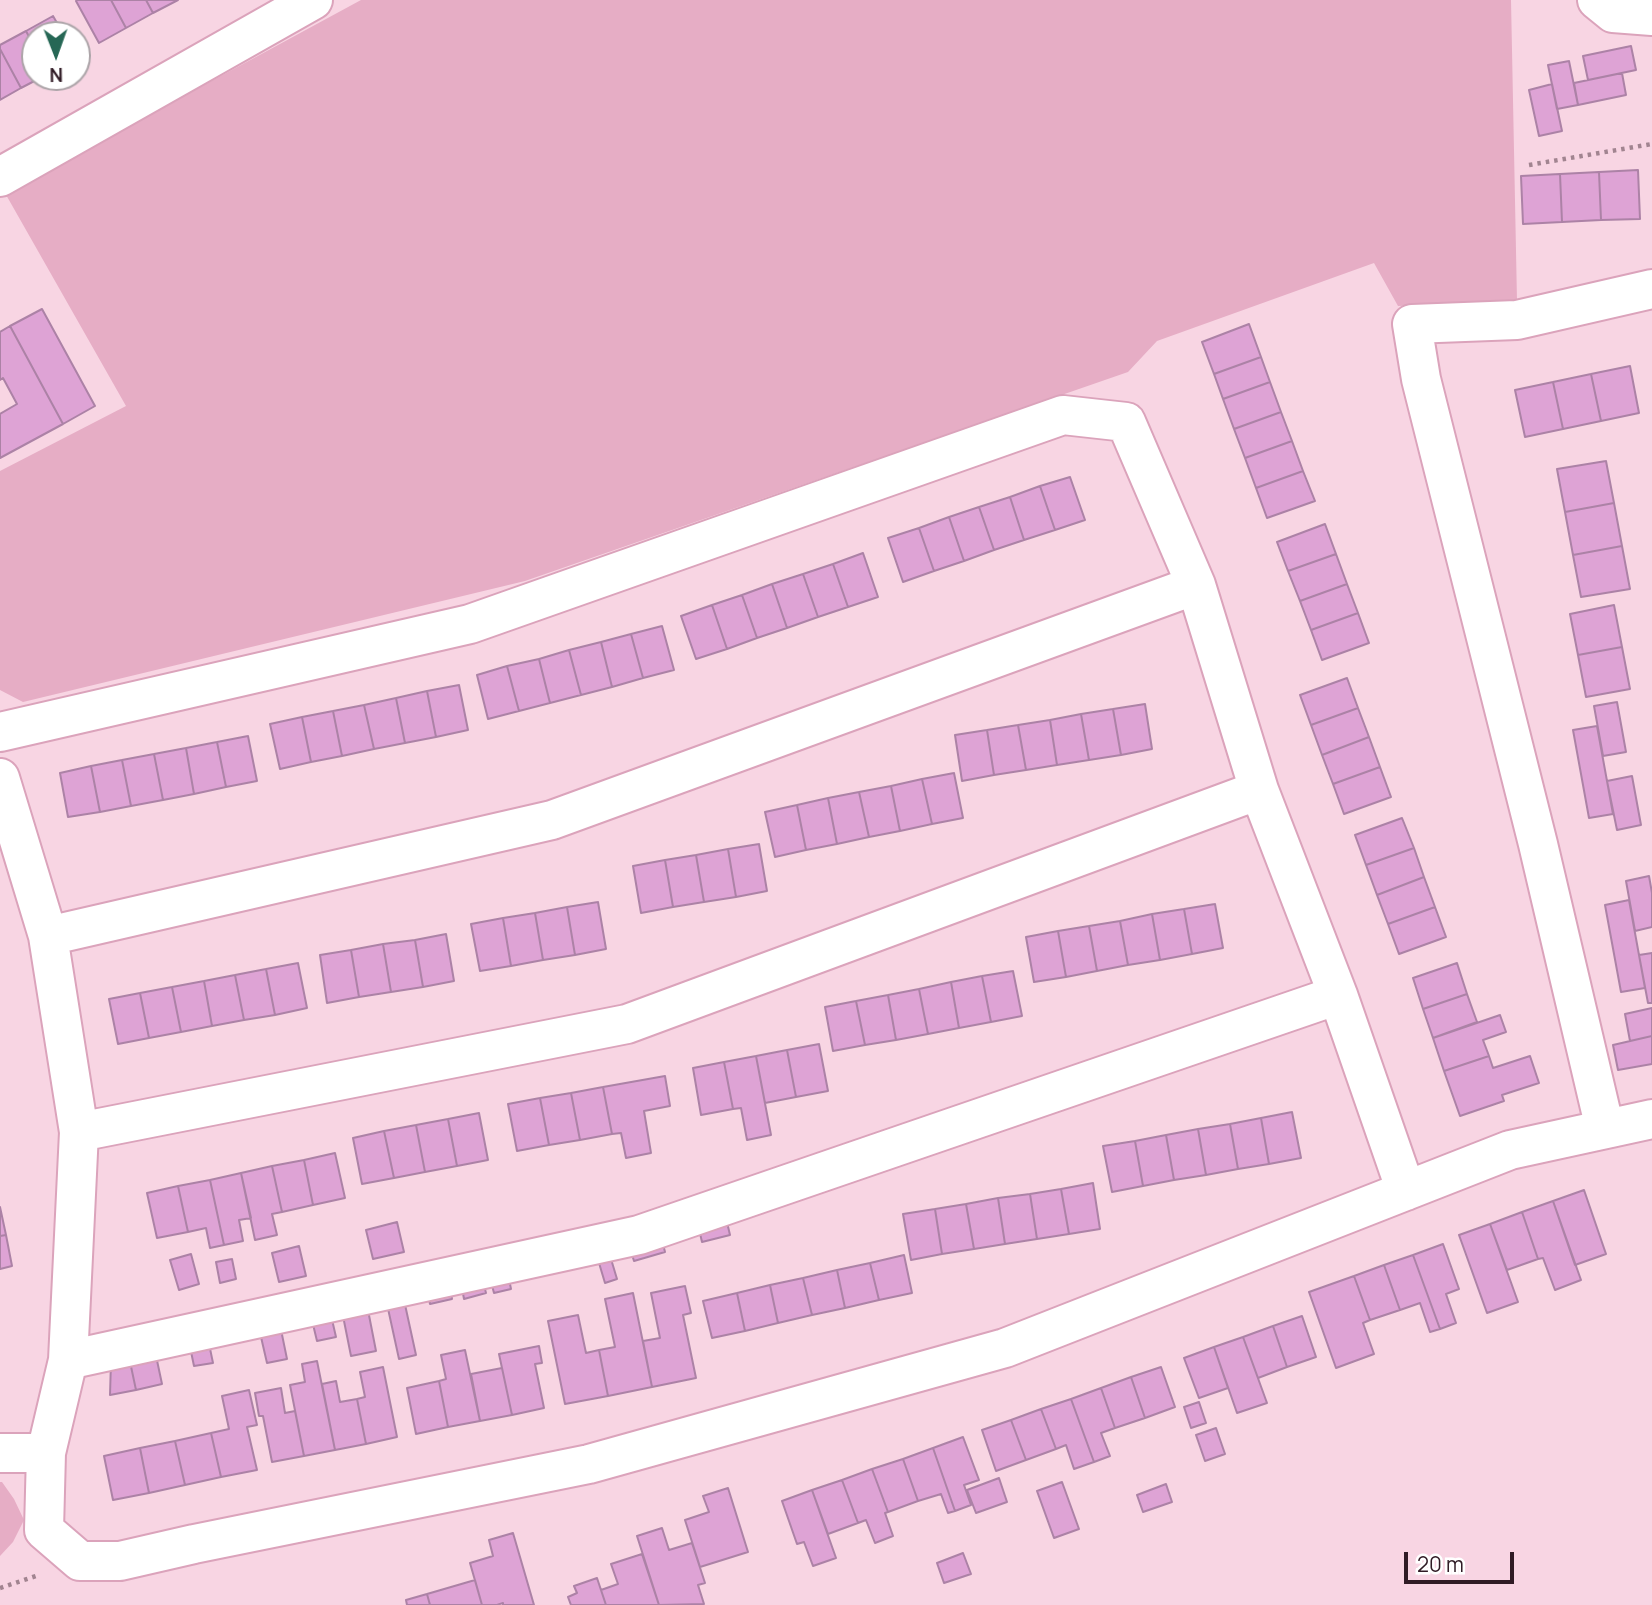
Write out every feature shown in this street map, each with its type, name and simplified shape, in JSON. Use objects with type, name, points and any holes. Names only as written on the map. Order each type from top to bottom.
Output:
[{"type":"street","points":[[0,177],[313,0]]},
{"type":"street","points":[[1597,0],[1613,13],[1652,16]]},
{"type":"street","points":[[1605,1129],[1538,844],[1421,379],[1412,324],[1517,320],[1652,289]]},
{"type":"street","points":[[0,732],[470,624],[1063,415],[1126,422],[1196,585],[1259,790],[1338,995],[1406,1191]]},
{"type":"street","points":[[48,936],[552,821],[1196,585]]},
{"type":"street","points":[[0,778],[48,936],[79,1132],[68,1360],[46,1453],[44,1530],[80,1561],[120,1562],[194,1544],[589,1464],[1005,1348],[1510,1150],[1652,1118]]},
{"type":"street","points":[[79,1132],[627,1024],[1259,790]]},
{"type":"street","points":[[68,1360],[639,1236],[1338,995]]},
{"type":"street","points":[[0,1453],[46,1453]]},
{"type":"path","points":[[1529,165],[1652,144]]},
{"type":"shaded area","points":[[361,0],[1511,0],[1517,301],[1398,306],[1374,263],[1157,341],[1128,372],[525,581],[23,702],[0,690],[0,471],[126,406],[5,193]]},
{"type":"shaded area","points":[[0,1482],[14,1499],[24,1520],[13,1542],[0,1556]]},
{"type":"building","points":[[111,0],[126,28],[99,43],[91,28],[91,21],[87,21],[76,1]]},
{"type":"building","points":[[111,0],[146,0],[153,13],[126,28]]},
{"type":"building","points":[[146,0],[178,0],[153,13]]},
{"type":"building","points":[[21,34],[21,88],[0,49],[0,45]]},
{"type":"building","points":[[1631,46],[1636,70],[1588,80],[1583,56]]},
{"type":"building","points":[[0,49],[21,88],[0,100]]},
{"type":"building","points":[[1569,61],[1578,105],[1557,109],[1548,65]]},
{"type":"building","points":[[1622,73],[1626,95],[1578,105],[1574,83]]},
{"type":"building","points":[[1552,84],[1562,131],[1539,136],[1529,90]]},
{"type":"building","points":[[1638,170],[1640,219],[1601,220],[1599,172]]},
{"type":"building","points":[[1599,172],[1601,220],[1562,222],[1560,174]]},
{"type":"building","points":[[1560,174],[1562,222],[1523,224],[1521,176]]},
{"type":"building","points":[[42,309],[95,406],[63,424],[10,326]]},
{"type":"building","points":[[1249,324],[1261,357],[1214,374],[1202,342]]},
{"type":"building","points":[[10,326],[63,424],[0,458],[0,414],[17,404],[3,378],[0,380],[0,332]]},
{"type":"building","points":[[1261,357],[1270,382],[1223,399],[1214,374]]},
{"type":"building","points":[[1630,366],[1639,413],[1601,421],[1591,374]]},
{"type":"building","points":[[1591,374],[1601,421],[1563,429],[1553,382]]},
{"type":"building","points":[[1270,382],[1281,412],[1234,429],[1223,399]]},
{"type":"building","points":[[1553,382],[1563,429],[1525,437],[1515,390]]},
{"type":"building","points":[[1281,412],[1292,441],[1245,458],[1234,429]]},
{"type":"building","points":[[1292,441],[1303,471],[1256,488],[1245,458]]},
{"type":"building","points":[[1606,461],[1614,503],[1565,512],[1557,469]]},
{"type":"building","points":[[1303,471],[1315,501],[1267,518],[1256,488]]},
{"type":"building","points":[[1070,477],[1085,520],[1055,530],[1040,486]]},
{"type":"building","points":[[1040,486],[1055,530],[1024,540],[1010,497]]},
{"type":"building","points":[[1010,497],[1024,540],[994,550],[979,507]]},
{"type":"building","points":[[1614,503],[1622,546],[1573,555],[1565,512]]},
{"type":"building","points":[[979,507],[994,550],[964,561],[949,517]]},
{"type":"building","points":[[949,517],[964,561],[934,571],[919,528]]},
{"type":"building","points":[[1325,524],[1336,554],[1288,571],[1277,542]]},
{"type":"building","points":[[919,528],[934,571],[903,582],[888,538]]},
{"type":"building","points":[[1622,546],[1630,589],[1581,597],[1573,555]]},
{"type":"building","points":[[863,553],[878,597],[848,607],[833,564]]},
{"type":"building","points":[[1336,554],[1347,584],[1300,601],[1288,571]]},
{"type":"building","points":[[833,564],[848,607],[818,617],[803,574]]},
{"type":"building","points":[[803,574],[818,617],[787,628],[772,584]]},
{"type":"building","points":[[772,584],[787,628],[757,638],[742,595]]},
{"type":"building","points":[[1347,584],[1358,613],[1311,630],[1300,601]]},
{"type":"building","points":[[742,595],[757,638],[727,649],[712,605]]},
{"type":"building","points":[[712,605],[727,649],[696,659],[681,616]]},
{"type":"building","points":[[1614,605],[1622,647],[1578,655],[1570,614]]},
{"type":"building","points":[[1358,613],[1369,643],[1322,660],[1311,630]]},
{"type":"building","points":[[662,626],[674,670],[643,678],[631,634]]},
{"type":"building","points":[[631,634],[643,678],[612,687],[601,642]]},
{"type":"building","points":[[601,642],[612,687],[581,695],[569,650]]},
{"type":"building","points":[[1622,647],[1630,689],[1586,697],[1578,655]]},
{"type":"building","points":[[569,650],[581,695],[550,703],[539,659]]},
{"type":"building","points":[[539,659],[550,703],[519,711],[507,666]]},
{"type":"building","points":[[507,666],[519,711],[488,719],[477,675]]},
{"type":"building","points":[[1347,678],[1358,708],[1311,725],[1300,695]]},
{"type":"building","points":[[459,685],[468,730],[436,737],[427,691]]},
{"type":"building","points":[[427,691],[436,737],[405,743],[396,698]]},
{"type":"building","points":[[396,698],[405,743],[374,749],[364,705]]},
{"type":"building","points":[[1617,702],[1626,752],[1603,756],[1594,706]]},
{"type":"building","points":[[1145,704],[1152,749],[1121,755],[1113,709]]},
{"type":"building","points":[[364,705],[374,749],[342,756],[333,711]]},
{"type":"building","points":[[1358,708],[1369,737],[1322,755],[1311,725]]},
{"type":"building","points":[[1113,709],[1121,755],[1089,760],[1081,714]]},
{"type":"building","points":[[333,711],[342,756],[311,762],[302,717]]},
{"type":"building","points":[[1081,714],[1089,760],[1057,765],[1050,720]]},
{"type":"building","points":[[302,717],[311,762],[280,769],[270,724]]},
{"type":"building","points":[[1050,720],[1057,765],[1026,770],[1018,725]]},
{"type":"building","points":[[1018,725],[1026,770],[994,775],[987,730]]},
{"type":"building","points":[[1597,726],[1613,814],[1589,818],[1573,730]]},
{"type":"building","points":[[987,730],[994,775],[962,781],[955,735]]},
{"type":"building","points":[[248,736],[257,781],[226,787],[217,742]]},
{"type":"building","points":[[1369,737],[1380,767],[1333,784],[1322,755]]},
{"type":"building","points":[[217,742],[226,787],[194,794],[186,748]]},
{"type":"building","points":[[186,748],[194,794],[163,800],[154,754]]},
{"type":"building","points":[[154,754],[163,800],[131,806],[122,760]]},
{"type":"building","points":[[122,760],[131,806],[100,812],[91,766]]},
{"type":"building","points":[[91,766],[100,812],[68,817],[60,773]]},
{"type":"building","points":[[1380,767],[1391,797],[1344,814],[1333,784]]},
{"type":"building","points":[[954,773],[963,818],[932,824],[922,779]]},
{"type":"building","points":[[1632,776],[1641,825],[1617,830],[1607,781]]},
{"type":"building","points":[[922,779],[932,824],[900,831],[891,786]]},
{"type":"building","points":[[891,786],[900,831],[869,837],[859,792]]},
{"type":"building","points":[[859,792],[869,837],[837,844],[828,798]]},
{"type":"building","points":[[828,798],[837,844],[806,850],[797,805]]},
{"type":"building","points":[[797,805],[806,850],[775,857],[765,812]]},
{"type":"building","points":[[1402,818],[1414,848],[1366,865],[1355,835]]},
{"type":"building","points":[[759,844],[767,891],[736,897],[728,849]]},
{"type":"building","points":[[1414,848],[1424,877],[1377,895],[1366,865]]},
{"type":"building","points":[[728,849],[736,897],[704,902],[696,855]]},
{"type":"building","points":[[696,855],[704,902],[673,907],[665,860]]},
{"type":"building","points":[[665,860],[673,907],[641,913],[633,866]]},
{"type":"building","points":[[1649,876],[1652,927],[1635,931],[1626,881]]},
{"type":"building","points":[[1424,877],[1435,907],[1388,924],[1377,895]]},
{"type":"building","points":[[1629,900],[1645,988],[1621,992],[1605,905]]},
{"type":"building","points":[[598,902],[606,949],[575,955],[567,907]]},
{"type":"building","points":[[1215,904],[1223,948],[1192,954],[1184,909]]},
{"type":"building","points":[[567,907],[575,955],[543,960],[535,913]]},
{"type":"building","points":[[1435,907],[1446,937],[1399,954],[1388,924]]},
{"type":"building","points":[[1184,909],[1192,954],[1160,960],[1152,914]]},
{"type":"building","points":[[535,913],[543,960],[511,966],[503,918]]},
{"type":"building","points":[[1152,914],[1160,960],[1128,965],[1120,921]]},
{"type":"building","points":[[503,918],[511,966],[480,971],[471,924]]},
{"type":"building","points":[[1120,921],[1128,965],[1097,971],[1089,926]]},
{"type":"building","points":[[1089,926],[1097,971],[1066,977],[1058,931]]},
{"type":"building","points":[[1058,931],[1066,977],[1034,982],[1026,937]]},
{"type":"building","points":[[446,934],[454,981],[423,987],[415,940]]},
{"type":"building","points":[[415,940],[423,987],[391,992],[383,944]]},
{"type":"building","points":[[383,944],[391,992],[359,997],[351,950]]},
{"type":"building","points":[[351,950],[359,997],[327,1003],[320,955]]},
{"type":"building","points":[[1652,953],[1652,1003],[1648,1003],[1639,955]]},
{"type":"building","points":[[298,963],[307,1008],[275,1015],[266,969]]},
{"type":"building","points":[[1457,963],[1467,994],[1423,1009],[1413,978]]},
{"type":"building","points":[[266,969],[275,1015],[244,1020],[235,975]]},
{"type":"building","points":[[1013,971],[1022,1016],[991,1022],[982,976]]},
{"type":"building","points":[[235,975],[244,1020],[212,1026],[204,981]]},
{"type":"building","points":[[982,976],[991,1022],[959,1028],[951,982]]},
{"type":"building","points":[[204,981],[212,1026],[181,1032],[172,987]]},
{"type":"building","points":[[951,982],[959,1028],[928,1034],[919,989]]},
{"type":"building","points":[[172,987],[181,1032],[149,1038],[140,993]]},
{"type":"building","points":[[919,989],[928,1034],[896,1040],[888,995]]},
{"type":"building","points":[[140,993],[149,1038],[118,1044],[109,999]]},
{"type":"building","points":[[1467,994],[1477,1022],[1433,1038],[1423,1009]]},
{"type":"building","points":[[888,995],[896,1040],[865,1045],[856,1001]]},
{"type":"building","points":[[856,1001],[865,1045],[833,1051],[825,1007]]},
{"type":"building","points":[[1652,1008],[1652,1036],[1630,1041],[1625,1014]]},
{"type":"building","points":[[1500,1015],[1506,1032],[1483,1040],[1489,1056],[1444,1071],[1433,1038]]},
{"type":"building","points":[[1652,1036],[1652,1064],[1618,1070],[1613,1045]]},
{"type":"building","points":[[819,1044],[828,1091],[796,1097],[787,1050]]},
{"type":"building","points":[[787,1050],[796,1097],[765,1103],[756,1056]]},
{"type":"building","points":[[756,1056],[771,1135],[747,1140],[741,1108],[733,1109],[724,1062]]},
{"type":"building","points":[[1489,1056],[1493,1068],[1530,1056],[1539,1083],[1502,1095],[1504,1101],[1460,1116],[1444,1071]]},
{"type":"building","points":[[724,1062],[733,1109],[701,1115],[693,1068]]},
{"type":"building","points":[[665,1076],[670,1106],[644,1111],[651,1153],[626,1158],[621,1133],[612,1134],[603,1087]]},
{"type":"building","points":[[603,1087],[612,1134],[580,1140],[571,1093]]},
{"type":"building","points":[[571,1093],[580,1140],[549,1145],[540,1098]]},
{"type":"building","points":[[540,1098],[549,1145],[517,1151],[508,1104]]},
{"type":"building","points":[[1292,1112],[1301,1158],[1269,1164],[1261,1118]]},
{"type":"building","points":[[479,1113],[488,1160],[457,1166],[448,1119]]},
{"type":"building","points":[[1261,1118],[1269,1164],[1238,1169],[1230,1124]]},
{"type":"building","points":[[448,1119],[457,1166],[425,1172],[416,1125]]},
{"type":"building","points":[[1230,1124],[1238,1169],[1206,1175],[1198,1129]]},
{"type":"building","points":[[416,1125],[425,1172],[394,1178],[384,1131]]},
{"type":"building","points":[[1198,1129],[1206,1175],[1174,1180],[1166,1135]]},
{"type":"building","points":[[384,1131],[394,1178],[362,1184],[353,1138]]},
{"type":"building","points":[[1166,1135],[1174,1180],[1143,1186],[1135,1141]]},
{"type":"building","points":[[1135,1141],[1143,1186],[1112,1192],[1103,1146]]},
{"type":"building","points":[[335,1153],[345,1198],[313,1205],[304,1160]]},
{"type":"building","points":[[304,1160],[313,1205],[282,1212],[272,1166]]},
{"type":"building","points":[[272,1166],[282,1212],[272,1214],[277,1235],[255,1240],[241,1173]]},
{"type":"building","points":[[241,1173],[251,1218],[239,1220],[243,1241],[224,1245],[210,1180]]},
{"type":"building","points":[[210,1180],[224,1245],[210,1248],[206,1228],[188,1232],[178,1186]]},
{"type":"building","points":[[1093,1183],[1100,1229],[1069,1234],[1061,1189]]},
{"type":"building","points":[[178,1186],[188,1232],[157,1238],[147,1193]]},
{"type":"building","points":[[1061,1189],[1069,1234],[1037,1239],[1030,1194]]},
{"type":"building","points":[[1584,1190],[1606,1254],[1575,1265],[1553,1201]]},
{"type":"building","points":[[1030,1194],[1037,1239],[1005,1244],[998,1198]]},
{"type":"building","points":[[998,1198],[1005,1244],[974,1249],[966,1204]]},
{"type":"building","points":[[1553,1201],[1581,1280],[1555,1290],[1543,1258],[1538,1259],[1522,1212]]},
{"type":"building","points":[[966,1204],[974,1249],[942,1254],[935,1209]]},
{"type":"building","points":[[0,1207],[6,1235],[0,1236]]},
{"type":"building","points":[[935,1209],[942,1254],[911,1260],[903,1214]]},
{"type":"building","points":[[1522,1212],[1538,1259],[1507,1270],[1490,1224]]},
{"type":"building","points":[[726,1218],[730,1235],[702,1242],[698,1225]]},
{"type":"building","points":[[397,1222],[404,1252],[373,1259],[366,1230]]},
{"type":"building","points":[[1490,1224],[1518,1302],[1487,1313],[1459,1235]]},
{"type":"building","points":[[6,1235],[12,1266],[0,1269],[0,1236]]},
{"type":"building","points":[[661,1236],[665,1252],[634,1261],[629,1245]]},
{"type":"building","points":[[1443,1244],[1459,1289],[1446,1294],[1456,1323],[1440,1329],[1413,1255]]},
{"type":"building","points":[[299,1246],[306,1276],[279,1282],[272,1253]]},
{"type":"building","points":[[608,1249],[617,1279],[605,1283],[596,1253]]},
{"type":"building","points":[[191,1254],[199,1284],[179,1290],[170,1260]]},
{"type":"building","points":[[904,1255],[912,1293],[879,1300],[870,1263]]},
{"type":"building","points":[[1413,1255],[1440,1329],[1430,1332],[1420,1303],[1400,1310],[1384,1265]]},
{"type":"building","points":[[232,1259],[236,1279],[220,1283],[216,1262]]},
{"type":"building","points":[[870,1263],[879,1300],[845,1308],[837,1270]]},
{"type":"building","points":[[1384,1265],[1400,1310],[1370,1320],[1354,1276]]},
{"type":"building","points":[[837,1270],[845,1308],[812,1315],[803,1278]]},
{"type":"building","points":[[508,1274],[511,1289],[494,1293],[490,1278]]},
{"type":"building","points":[[1354,1276],[1370,1320],[1363,1323],[1374,1354],[1336,1368],[1309,1292]]},
{"type":"building","points":[[482,1278],[486,1293],[464,1299],[461,1283]]},
{"type":"building","points":[[803,1278],[812,1315],[778,1323],[770,1285]]},
{"type":"building","points":[[770,1285],[778,1323],[745,1331],[737,1293]]},
{"type":"building","points":[[685,1286],[691,1313],[683,1315],[696,1378],[652,1387],[643,1341],[660,1338],[651,1293]]},
{"type":"building","points":[[450,1287],[452,1299],[430,1304],[427,1291]]},
{"type":"building","points":[[633,1293],[652,1387],[608,1396],[599,1350],[615,1347],[605,1299]]},
{"type":"building","points":[[737,1293],[745,1331],[712,1338],[703,1301]]},
{"type":"building","points":[[404,1300],[416,1355],[399,1359],[387,1304]]},
{"type":"building","points":[[367,1305],[376,1351],[351,1356],[342,1311]]},
{"type":"building","points":[[330,1311],[336,1337],[317,1341],[311,1316]]},
{"type":"building","points":[[578,1315],[586,1353],[599,1350],[608,1396],[565,1404],[548,1321]]},
{"type":"building","points":[[1302,1316],[1316,1357],[1287,1367],[1273,1326]]},
{"type":"building","points":[[279,1320],[287,1359],[267,1363],[258,1324]]},
{"type":"building","points":[[1273,1326],[1287,1367],[1258,1378],[1243,1337]]},
{"type":"building","points":[[1243,1337],[1267,1403],[1237,1413],[1214,1347]]},
{"type":"building","points":[[208,1339],[213,1363],[194,1366],[189,1342]]},
{"type":"building","points":[[539,1346],[542,1363],[535,1364],[544,1408],[512,1415],[499,1354]]},
{"type":"building","points":[[1214,1347],[1228,1388],[1199,1398],[1184,1358]]},
{"type":"building","points":[[465,1350],[480,1421],[448,1427],[439,1381],[446,1379],[441,1355]]},
{"type":"building","points":[[155,1351],[162,1384],[136,1390],[129,1357]]},
{"type":"building","points":[[129,1357],[136,1390],[110,1395],[111,1361]]},
{"type":"building","points":[[317,1361],[335,1450],[304,1456],[290,1385],[305,1382],[302,1364]]},
{"type":"building","points":[[383,1367],[397,1437],[366,1444],[357,1399],[365,1397],[360,1372]]},
{"type":"building","points":[[1161,1367],[1175,1407],[1145,1418],[1131,1377]]},
{"type":"building","points":[[502,1368],[512,1415],[480,1421],[471,1374]]},
{"type":"building","points":[[1131,1377],[1145,1418],[1115,1428],[1101,1388]]},
{"type":"building","points":[[336,1381],[340,1402],[357,1399],[366,1444],[335,1450],[322,1384]]},
{"type":"building","points":[[439,1381],[448,1427],[416,1434],[407,1388]]},
{"type":"building","points":[[281,1388],[285,1413],[295,1411],[304,1456],[272,1462],[263,1416],[259,1416],[255,1393]]},
{"type":"building","points":[[1101,1388],[1115,1428],[1101,1433],[1110,1456],[1094,1462],[1071,1399]]},
{"type":"building","points":[[249,1390],[257,1425],[247,1427],[257,1470],[221,1477],[211,1433],[229,1429],[222,1396]]},
{"type":"building","points":[[1071,1399],[1094,1462],[1074,1469],[1066,1445],[1056,1449],[1041,1409]]},
{"type":"building","points":[[1199,1402],[1206,1423],[1191,1428],[1184,1407]]},
{"type":"building","points":[[1041,1409],[1056,1449],[1026,1460],[1011,1420]]},
{"type":"building","points":[[1011,1420],[1026,1460],[996,1471],[982,1430]]},
{"type":"building","points":[[1216,1428],[1225,1454],[1205,1461],[1196,1435]]},
{"type":"building","points":[[211,1433],[221,1477],[185,1485],[175,1441]]},
{"type":"building","points":[[963,1437],[979,1480],[964,1485],[971,1505],[955,1511],[933,1448]]},
{"type":"building","points":[[175,1441],[185,1485],[149,1493],[140,1448]]},
{"type":"building","points":[[140,1448],[149,1493],[113,1500],[104,1456]]},
{"type":"building","points":[[933,1448],[955,1511],[948,1513],[941,1494],[918,1501],[903,1459]]},
{"type":"building","points":[[903,1459],[918,1501],[888,1512],[872,1469]]},
{"type":"building","points":[[872,1469],[888,1512],[885,1513],[893,1536],[875,1543],[866,1520],[858,1523],[842,1480]]},
{"type":"building","points":[[999,1478],[1007,1502],[976,1513],[967,1490]]},
{"type":"building","points":[[842,1480],[858,1523],[828,1534],[812,1490]]},
{"type":"building","points":[[1062,1482],[1079,1529],[1054,1538],[1037,1491]]},
{"type":"building","points":[[1166,1484],[1172,1502],[1143,1512],[1137,1495]]},
{"type":"building","points":[[728,1488],[748,1552],[700,1567],[685,1520],[709,1512],[703,1496]]},
{"type":"building","points":[[812,1490],[836,1558],[813,1566],[804,1542],[797,1544],[782,1501]]},
{"type":"building","points":[[662,1528],[669,1550],[692,1543],[705,1583],[698,1585],[704,1604],[659,1605],[637,1536]]},
{"type":"building","points":[[513,1533],[534,1605],[482,1605],[470,1563],[493,1556],[489,1540]]},
{"type":"building","points":[[963,1553],[971,1574],[944,1583],[937,1563]]},
{"type":"building","points":[[642,1554],[659,1605],[606,1605],[601,1590],[618,1584],[611,1564]]},
{"type":"building","points":[[597,1578],[606,1605],[571,1605],[568,1597],[577,1593],[574,1586]]},
{"type":"building","points":[[475,1580],[482,1605],[430,1605],[427,1594]]},
{"type":"building","points":[[427,1594],[430,1605],[407,1605],[406,1600]]}]
